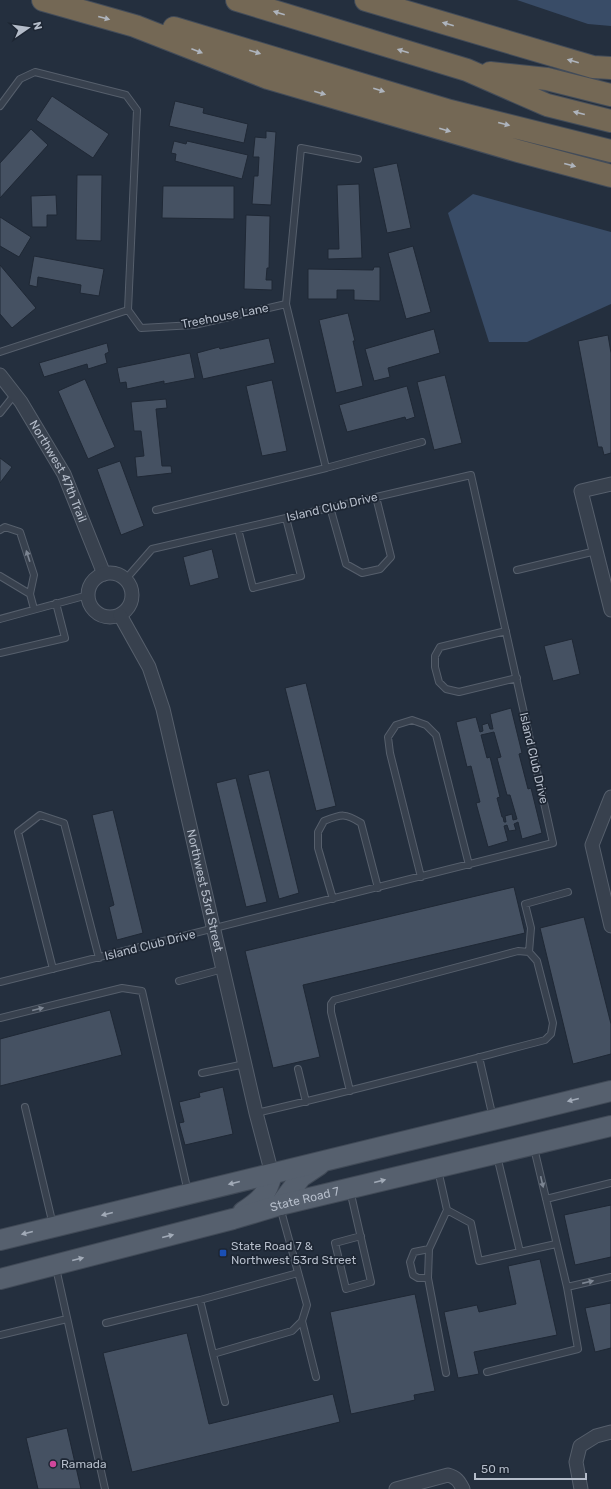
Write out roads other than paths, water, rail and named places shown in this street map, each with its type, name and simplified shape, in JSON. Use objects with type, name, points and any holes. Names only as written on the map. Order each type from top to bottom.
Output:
[{"type":"highway","points":[[43,0],[135,26],[268,78],[518,152],[611,176]]},
{"type":"highway","points":[[237,0],[467,70],[547,105],[611,121]]},
{"type":"highway","points":[[366,0],[593,67],[611,68]]},
{"type":"highway","points":[[135,26],[178,28],[450,111],[611,150]]},
{"type":"highway","points":[[467,70],[547,79],[611,95]]},
{"type":"main road","points":[[0,1240],[272,1174],[327,1159],[611,1091]]},
{"type":"main road","name":"State Road 7","points":[[0,1279],[233,1219],[280,1205],[611,1126]]},
{"type":"main road","points":[[280,1205],[301,1178],[327,1159]]},
{"type":"main road","points":[[233,1219],[258,1202],[269,1189],[272,1174]]},
{"type":"street","name":"Northwest 47th Trail","points":[[0,376],[15,394],[64,474],[104,574]]},
{"type":"street","points":[[611,484],[581,491],[611,610]]},
{"type":"street","points":[[104,574],[118,575],[125,580],[129,586],[132,596],[130,604],[126,610],[120,615],[105,617],[92,609],[88,595],[91,583],[104,574]]},
{"type":"street","name":"Northwest 53rd Street","points":[[120,615],[149,667],[163,709],[215,929],[256,1113],[272,1174]]},
{"type":"street","points":[[611,797],[592,845],[604,883],[611,926]]},
{"type":"street","points":[[581,1489],[576,1462],[580,1446],[596,1436],[611,1432]]},
{"type":"street","points":[[396,1489],[448,1475],[454,1477],[460,1482],[463,1489]]},
{"type":"lane","points":[[0,106],[20,78],[35,72],[126,95],[137,110],[128,310],[0,352]]},
{"type":"lane","name":"Treehouse Lane","points":[[128,310],[141,328],[194,325],[286,304],[300,148],[358,159]]},
{"type":"lane","points":[[286,304],[326,468]]},
{"type":"lane","points":[[0,413],[15,394]]},
{"type":"lane","points":[[156,510],[326,468],[422,442]]},
{"type":"lane","name":"Island Club Drive","points":[[0,982],[554,843],[472,475],[152,549],[125,580]]},
{"type":"lane","points":[[330,508],[346,564],[362,573],[380,569],[391,557],[376,497]]},
{"type":"lane","points":[[238,529],[253,588],[301,576],[286,518]]},
{"type":"lane","points":[[0,530],[5,527],[20,532],[34,575],[30,594],[34,609]]},
{"type":"lane","points":[[517,570],[596,551]]},
{"type":"lane","points":[[0,576],[30,594]]},
{"type":"lane","points":[[0,619],[88,595]]},
{"type":"lane","points":[[0,653],[65,638],[56,603]]},
{"type":"lane","points":[[506,631],[440,647],[435,656],[435,667],[439,682],[446,689],[459,692],[517,678]]},
{"type":"lane","points":[[421,877],[390,753],[388,737],[396,725],[412,720],[426,725],[436,735],[469,865]]},
{"type":"lane","points":[[53,969],[18,832],[40,815],[64,822],[99,958]]},
{"type":"lane","points":[[333,899],[318,848],[318,832],[324,821],[337,816],[349,816],[361,823],[378,888]]},
{"type":"lane","points":[[529,952],[531,928],[525,904],[568,892]]},
{"type":"lane","points":[[256,1113],[350,1091],[544,1040],[551,1034],[553,1023],[537,961],[529,952],[518,951],[334,1000],[331,1004],[331,1012],[350,1091]]},
{"type":"lane","points":[[178,981],[224,969]]},
{"type":"lane","points":[[0,1018],[122,988],[142,991],[188,1194]]},
{"type":"lane","points":[[479,1057],[494,1120]]},
{"type":"lane","points":[[202,1073],[245,1064]]},
{"type":"lane","points":[[298,1069],[306,1102]]},
{"type":"lane","points":[[25,1107],[53,1227]]},
{"type":"lane","points":[[487,1372],[578,1349],[567,1287],[533,1144]]},
{"type":"lane","points":[[497,1153],[520,1252]]},
{"type":"lane","points":[[438,1167],[447,1210],[429,1249],[428,1278],[446,1373]]},
{"type":"lane","points":[[546,1199],[611,1183]]},
{"type":"lane","points":[[350,1188],[361,1236],[371,1282],[346,1289],[335,1243],[361,1236]]},
{"type":"lane","points":[[213,1354],[292,1331],[302,1321],[307,1305],[280,1205]]},
{"type":"lane","points":[[447,1210],[471,1223],[479,1261],[556,1244]]},
{"type":"lane","points":[[428,1278],[418,1278],[413,1276],[410,1262],[414,1252],[429,1249]]},
{"type":"lane","points":[[55,1265],[105,1489]]},
{"type":"lane","points":[[106,1323],[200,1300],[298,1273]]},
{"type":"lane","points":[[567,1287],[611,1277]]},
{"type":"lane","points":[[200,1300],[225,1402]]},
{"type":"lane","points":[[0,1335],[68,1320]]},
{"type":"lane","points":[[302,1321],[316,1377]]},
{"type":"water","points":[[517,0],[611,0],[611,26],[588,24]]},
{"type":"water","points":[[473,194],[611,232],[611,304],[527,342],[489,342],[448,213]]},
{"type":"place","name":"State Road 7 & Northwest 53rd Street","points":[[223,1253]]},
{"type":"place","name":"Ramada","points":[[53,1464]]}]
